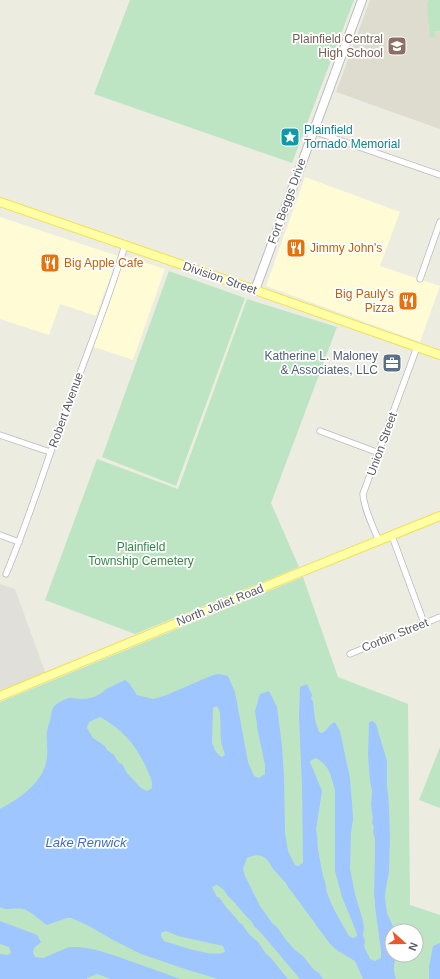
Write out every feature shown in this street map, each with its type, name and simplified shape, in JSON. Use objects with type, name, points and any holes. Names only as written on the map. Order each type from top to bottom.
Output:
[{"type":"main road","name":"Division Street","points":[[0,202],[440,355]]},
{"type":"main road","name":"North Joliet Road","points":[[0,696],[440,516]]},
{"type":"street","name":"Fort Beggs Drive","points":[[255,290],[362,0]]},
{"type":"street","points":[[313,131],[440,175]]},
{"type":"street","points":[[420,279],[440,222]]},
{"type":"street","name":"Robert Avenue","points":[[6,574],[106,303],[125,245]]},
{"type":"street","name":"Union Street","points":[[379,541],[366,509],[363,494],[417,347]]},
{"type":"street","points":[[320,431],[379,453]]},
{"type":"street","points":[[0,435],[50,452]]},
{"type":"street","points":[[0,535],[19,542]]},
{"type":"street","points":[[392,536],[424,623]]},
{"type":"street","name":"Corbin Street","points":[[350,654],[440,617]]},
{"type":"shaded area","name":"Plainfield Central High School","points":[[370,0],[440,0],[440,129],[336,92]]},
{"type":"shaded area","points":[[305,177],[400,212],[380,266],[440,286],[420,342],[266,286]]},
{"type":"shaded area","points":[[0,217],[118,256],[96,316],[60,304],[49,335],[0,319]]},
{"type":"shaded area","points":[[124,256],[165,269],[133,360],[91,346]]},
{"type":"shaded area","points":[[0,584],[15,589],[45,672],[0,691]]},
{"type":"green space","points":[[130,0],[354,0],[292,163],[94,94]]},
{"type":"green space","points":[[429,0],[440,0],[440,31],[434,31],[435,37],[430,38],[427,3]]},
{"type":"green space","points":[[169,271],[245,298],[176,486],[102,457]]},
{"type":"green space","name":"Plainfield Township Cemetery","points":[[247,299],[337,327],[271,503],[299,567],[135,634],[45,600],[97,459],[178,489]]},
{"type":"green space","points":[[303,577],[338,677],[408,704],[410,905],[440,915],[440,979],[0,979],[0,702]]},
{"type":"green space","points":[[440,747],[440,808],[419,800]]},
{"type":"water","name":"Lake Renwick","points":[[219,674],[228,676],[235,692],[248,762],[254,776],[259,778],[265,774],[265,765],[255,711],[260,694],[269,691],[277,707],[282,746],[285,833],[288,851],[295,865],[298,866],[303,863],[299,716],[300,687],[307,684],[312,695],[311,699],[313,701],[315,720],[319,732],[324,732],[335,722],[340,731],[350,778],[353,819],[350,869],[355,894],[363,921],[364,946],[370,959],[375,961],[381,958],[381,951],[374,895],[375,839],[373,832],[374,827],[372,823],[372,791],[368,755],[369,722],[373,721],[376,724],[387,761],[387,787],[389,803],[389,872],[385,898],[387,913],[391,923],[384,923],[384,963],[395,963],[394,973],[396,979],[363,979],[355,961],[338,951],[330,944],[285,882],[273,869],[267,859],[262,856],[247,858],[243,869],[260,906],[286,940],[324,979],[300,979],[224,890],[217,885],[212,887],[217,897],[219,897],[249,934],[258,942],[266,954],[288,979],[218,979],[141,954],[71,918],[47,925],[26,910],[5,909],[0,907],[0,809],[16,800],[31,788],[42,773],[46,765],[47,731],[54,706],[69,698],[84,699],[94,697],[101,694],[106,689],[125,680],[129,683],[137,695],[153,699],[164,696],[213,675]],"holes":[[[217,706],[220,712],[221,742],[225,755],[222,757],[214,749],[212,742],[213,708]],[[100,717],[122,732],[133,744],[146,767],[151,780],[152,788],[147,791],[141,788],[127,773],[122,764],[119,763],[114,755],[107,750],[105,746],[93,738],[87,728],[89,722]],[[316,758],[327,768],[335,790],[335,871],[342,897],[356,931],[357,936],[353,938],[349,936],[339,919],[329,897],[322,872],[316,830],[322,791],[310,762]],[[166,931],[178,936],[223,946],[225,952],[203,952],[164,941],[161,933]]]},
{"type":"water","points":[[0,921],[37,935],[41,942],[34,948],[33,952],[35,957],[43,958],[69,947],[93,949],[180,979],[111,979],[97,974],[87,979],[0,979],[0,954],[7,955],[11,953],[9,947],[0,944]]},
{"type":"water","points":[[440,943],[440,979],[429,979],[429,967],[433,946]]},
{"type":"place","name":"Plainfield Central High School","points":[[397,46]]},
{"type":"place","name":"Plainfield Tornado Memorial","points":[[290,137]]},
{"type":"place","name":"Jimmy John's","points":[[296,248]]},
{"type":"place","name":"Big Apple Cafe","points":[[50,263]]},
{"type":"place","name":"Big Pauly's Pizza","points":[[408,301]]},
{"type":"place","name":"Katherine L. Maloney & Associates, LLC","points":[[392,363]]}]
